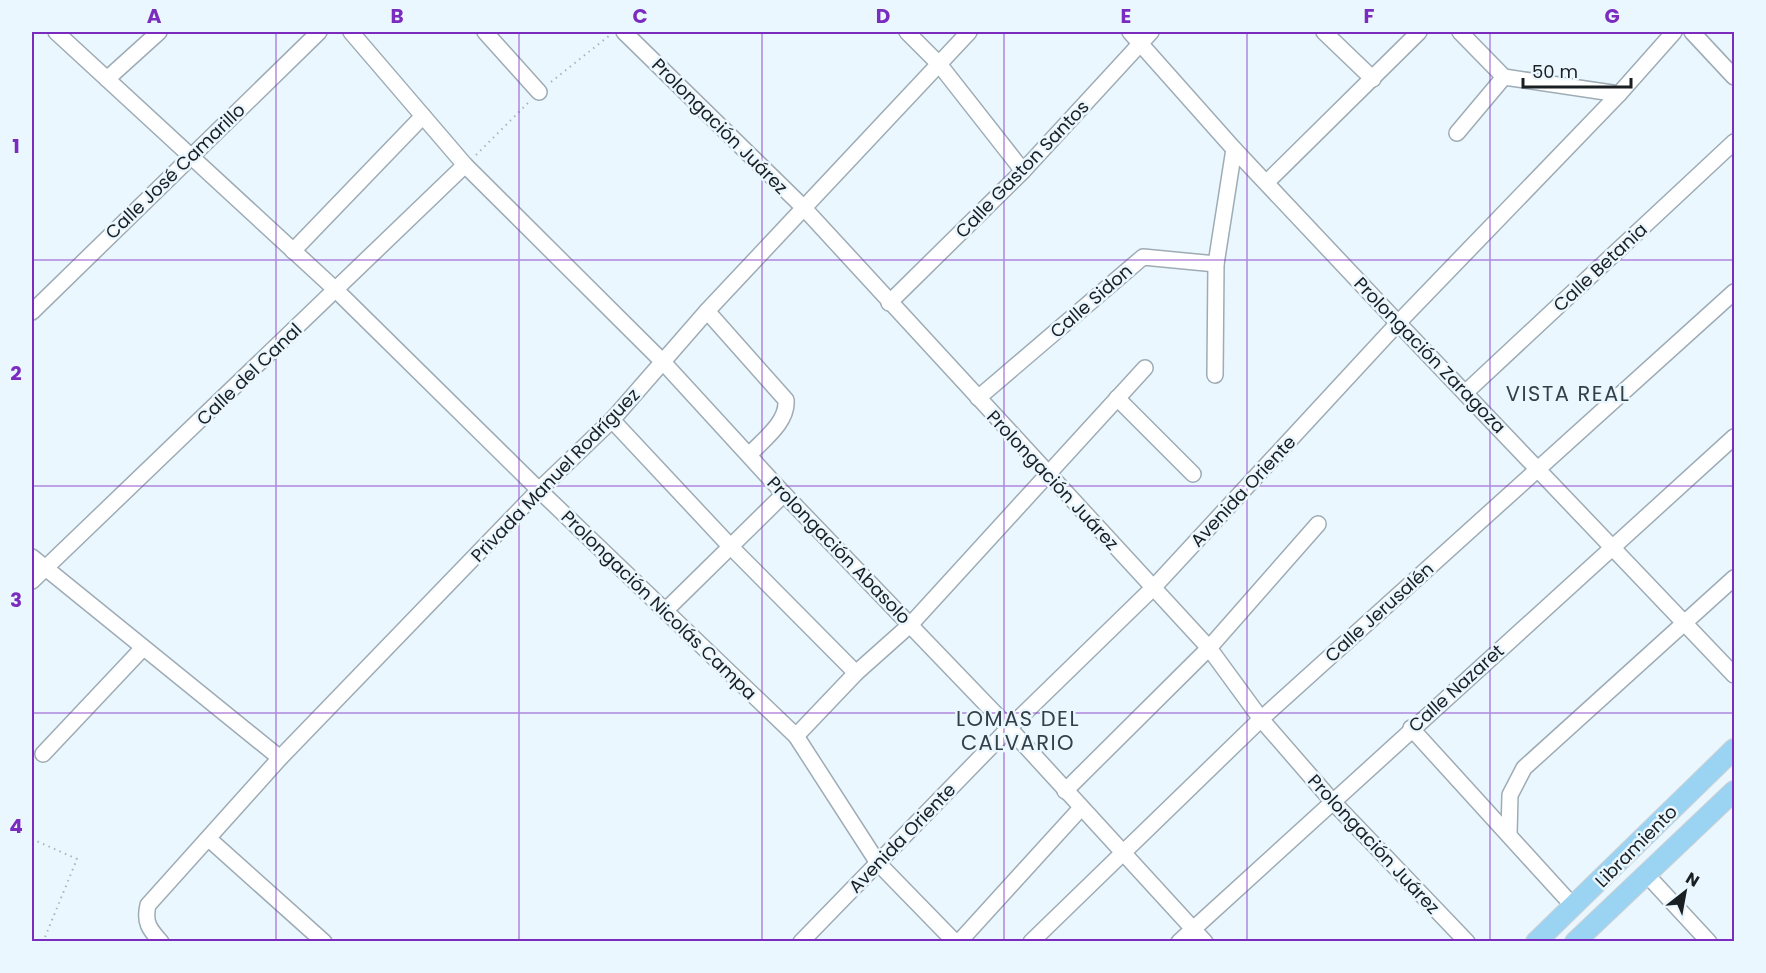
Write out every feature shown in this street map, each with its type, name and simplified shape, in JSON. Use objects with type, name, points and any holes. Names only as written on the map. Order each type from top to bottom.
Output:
[{"type":"main road","name":"Libramiento","points":[[1536,942],[1734,749]]},
{"type":"main road","name":"Libramiento","points":[[1575,942],[1734,791]]},
{"type":"street","name":"Prolongación Nicolás Campa","points":[[56,32],[337,291],[539,490],[796,736],[878,863],[957,942]]},
{"type":"street","points":[[107,79],[159,32]]},
{"type":"street","name":"Calle José Camarillo","points":[[32,312],[319,32]]},
{"type":"street","name":"Prolongación Abasolo","points":[[351,32],[465,165],[663,362],[784,494],[1009,728],[1205,942]]},
{"type":"street","points":[[485,32],[539,92]]},
{"type":"street","name":"Prolongación Juárez","points":[[624,32],[803,207],[1209,648],[1261,719],[1333,802],[1467,942]]},
{"type":"street","points":[[907,32],[939,64],[1023,171]]},
{"type":"street","name":"Privada Manuel Rodríguez","points":[[161,942],[150,930],[145,918],[148,905],[280,758],[539,490],[612,420],[707,311],[969,32]]},
{"type":"street","name":"Calle Gaston Santos","points":[[890,303],[1023,171],[1135,38],[1151,32]]},
{"type":"street","points":[[1324,32],[1373,80]]},
{"type":"street","points":[[1267,182],[1373,80],[1419,32]]},
{"type":"street","points":[[1460,32],[1504,77],[1619,94]]},
{"type":"street","name":"Avenida Oriente","points":[[801,942],[1009,728],[1153,588],[1398,323],[1619,94],[1674,32]]},
{"type":"street","points":[[1692,32],[1734,77]]},
{"type":"street","name":"Prolongación Zaragoza","points":[[1135,38],[1234,149],[1734,675]]},
{"type":"street","points":[[1457,133],[1504,77]]},
{"type":"street","points":[[293,251],[423,116]]},
{"type":"street","name":"Calle Betania","points":[[1465,393],[1734,142]]},
{"type":"street","points":[[1215,375],[1216,264],[1234,149]]},
{"type":"street","name":"Calle del Canal","points":[[32,581],[337,291],[465,165]]},
{"type":"street","name":"Calle Sidon","points":[[978,398],[1143,257],[1216,264]]},
{"type":"street","name":"Calle Jerusalén","points":[[1031,942],[1261,719],[1734,292]]},
{"type":"street","points":[[707,311],[786,400],[787,409],[783,418],[749,455]]},
{"type":"street","points":[[796,736],[856,674],[910,624],[1145,368]]},
{"type":"street","points":[[1117,398],[1193,474]]},
{"type":"street","points":[[612,420],[730,546],[856,674]]},
{"type":"street","name":"Calle Nazaret","points":[[1179,942],[1411,728],[1734,437]]},
{"type":"street","points":[[666,610],[784,494]]},
{"type":"street","points":[[1065,791],[1209,648],[1318,524]]},
{"type":"street","points":[[32,557],[142,649],[280,758]]},
{"type":"street","points":[[1509,834],[1510,795],[1524,768],[1734,578]]},
{"type":"street","points":[[43,754],[142,649]]},
{"type":"street","points":[[1411,728],[1574,907]]},
{"type":"street","points":[[957,942],[1081,808]]},
{"type":"street","points":[[209,839],[324,942]]},
{"type":"street","points":[[1647,875],[1709,942]]},
{"type":"path","points":[[32,839],[77,859],[43,942]]},
{"type":"district","name":"VISTA REAL","points":[[1568,393]]},
{"type":"district","name":"LOMAS DEL CALVARIO","points":[[1018,730]]}]
